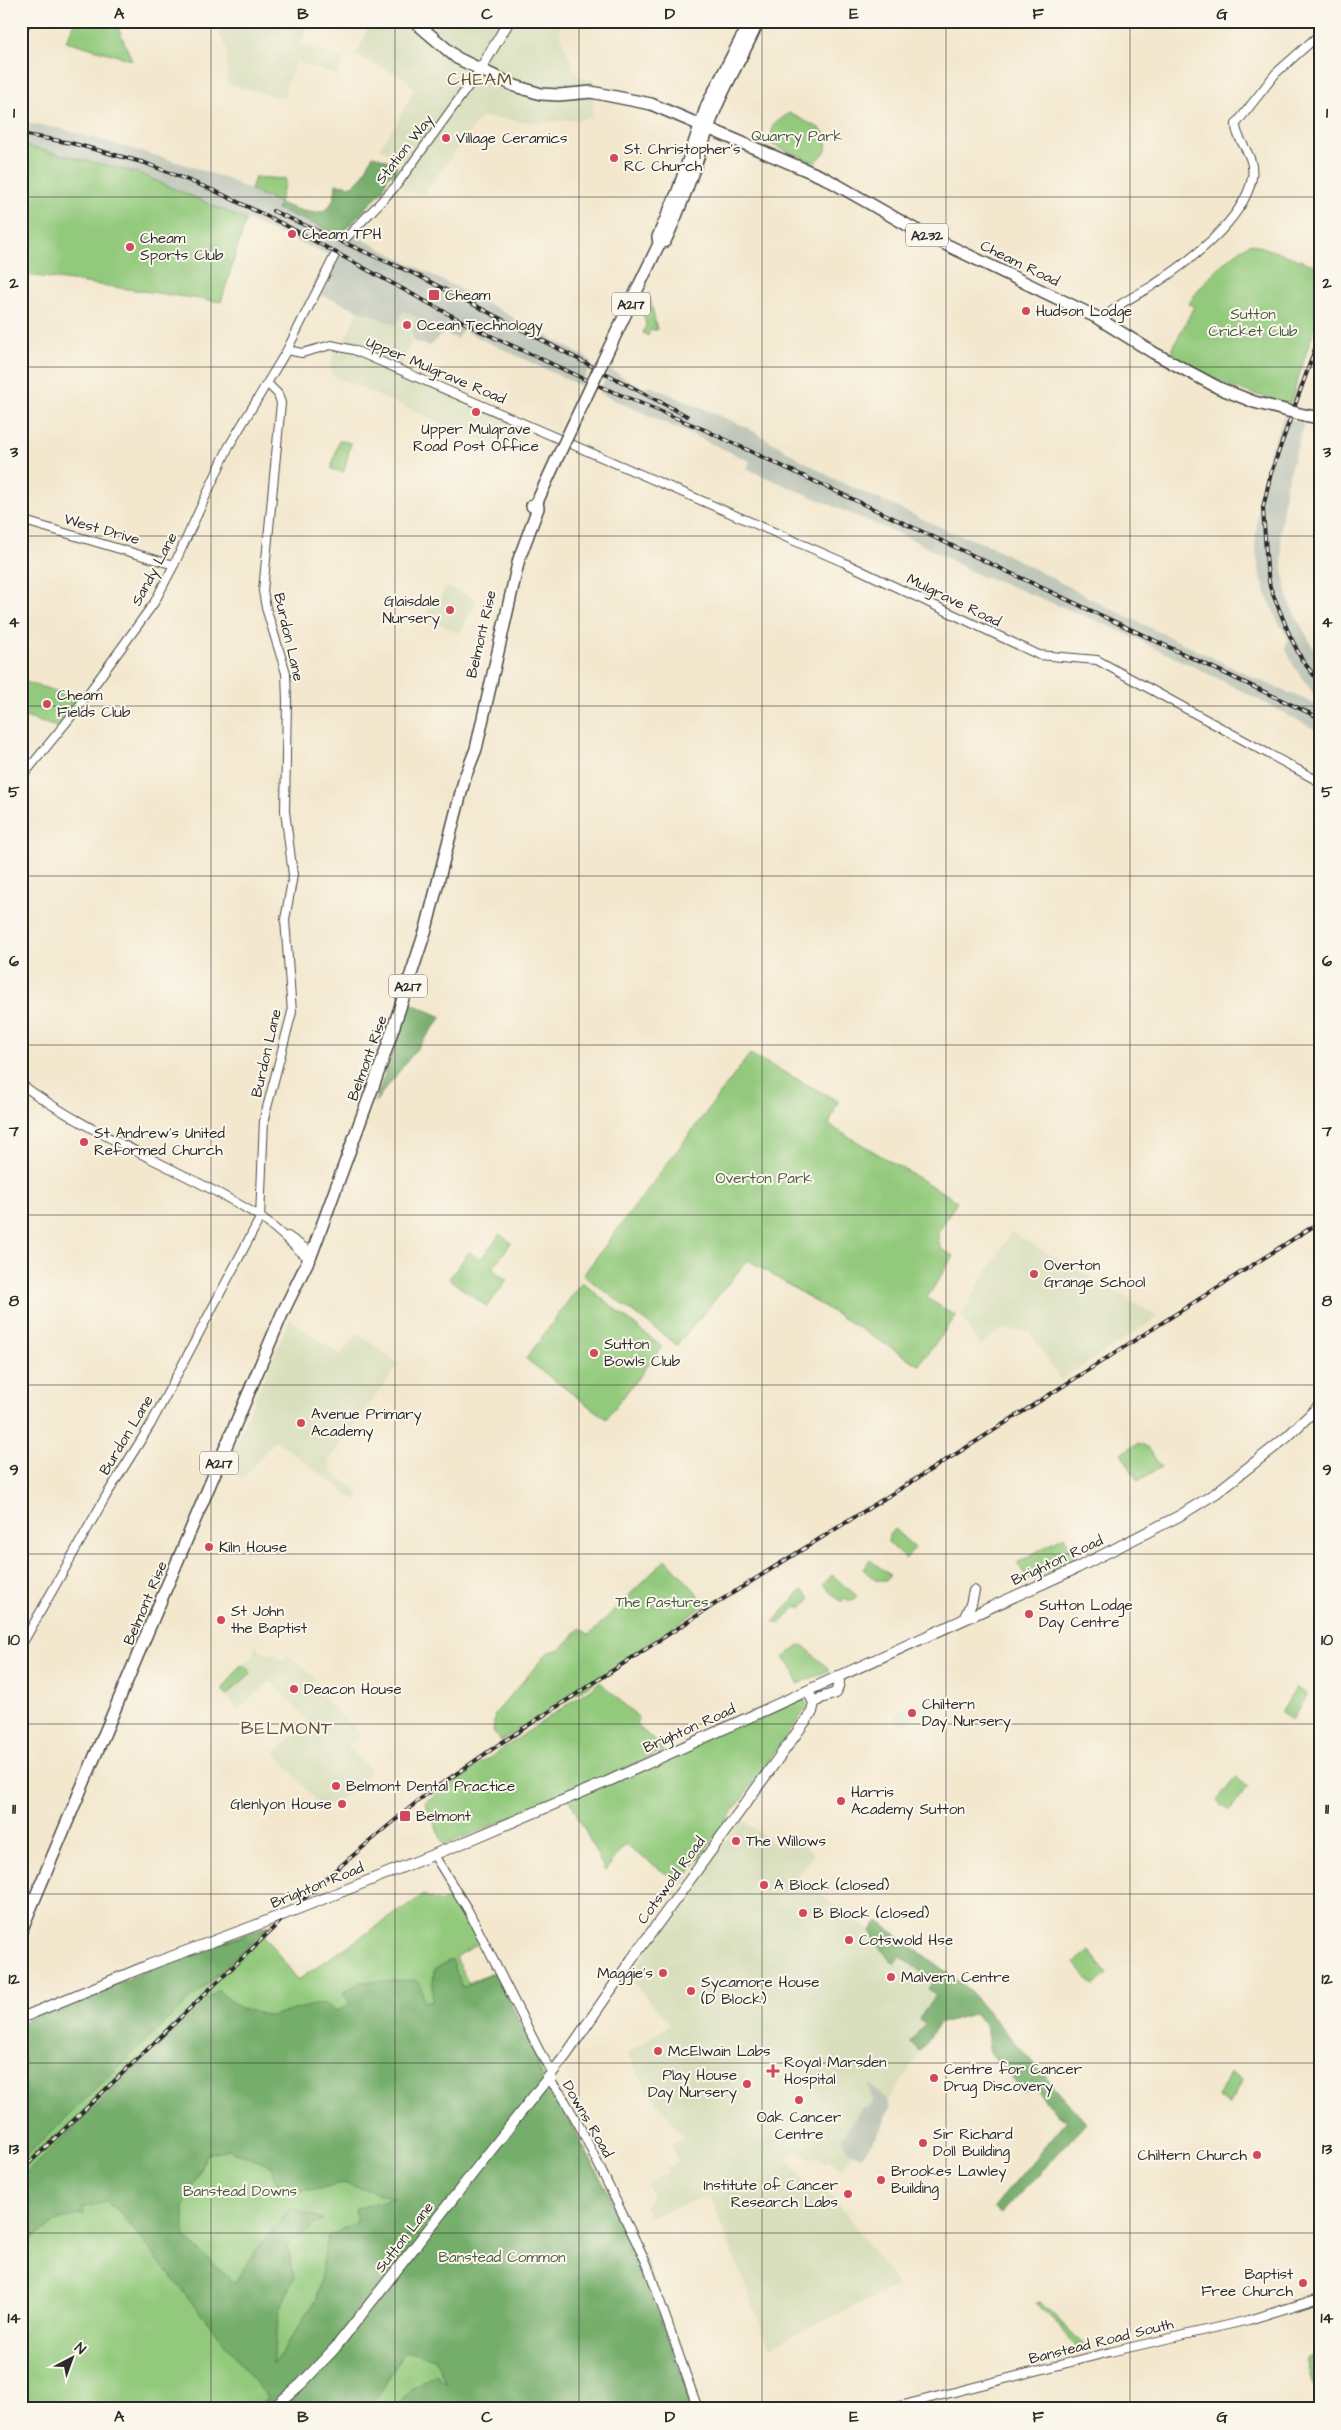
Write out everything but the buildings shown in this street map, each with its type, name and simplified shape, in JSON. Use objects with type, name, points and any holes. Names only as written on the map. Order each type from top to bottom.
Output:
[{"type":"highway","points":[[21,28],[25,21]]},
{"type":"highway","name":"A232","points":[[414,21],[443,49],[480,70],[534,93],[559,95],[591,92],[630,98],[651,104],[704,126]]},
{"type":"highway","name":"A217","points":[[704,126],[725,69],[740,39],[753,21]]},
{"type":"highway","name":"A217","points":[[704,126],[758,21]]},
{"type":"highway","name":"Belmont Rise","points":[[21,1931],[36,1900],[294,1286],[294,1278],[307,1254],[325,1206],[330,1202],[382,1062],[421,945],[440,880],[513,560],[532,505],[537,502],[601,365],[660,244],[665,241],[685,198],[704,126]]},
{"type":"highway","name":"Cheam Road","points":[[704,126],[825,178],[916,230],[1033,285],[1102,321],[1154,353],[1219,388],[1254,402],[1320,418]]},
{"type":"main road","points":[[480,70],[509,21]]},
{"type":"main road","name":"Brighton Road","points":[[838,1676],[1076,1568],[1206,1500],[1274,1447],[1320,1405]]},
{"type":"main road","points":[[964,1619],[971,1604],[974,1591]]},
{"type":"main road","name":"Cotswold Road","points":[[551,2076],[649,1935],[766,1778],[812,1712],[814,1698],[836,1693],[839,1683],[838,1676]]},
{"type":"main road","name":"Brighton Road","points":[[21,2018],[344,1891],[814,1698]]},
{"type":"main road","name":"Brighton Road","points":[[21,2013],[35,2011]]},
{"type":"main road","name":"Sutton Lane","points":[[272,2409],[301,2384],[335,2348],[551,2076]]},
{"type":"street","points":[[1102,321],[1116,307],[1156,283],[1187,261],[1235,212],[1249,186],[1252,168],[1251,159],[1236,124],[1276,73],[1320,34]]},
{"type":"street","name":"Station Way","points":[[344,240],[396,186],[480,70]]},
{"type":"street","points":[[286,353],[334,256]]},
{"type":"street","name":"Upper Mulgrave Road","points":[[286,353],[299,353],[325,346],[350,348],[571,442]]},
{"type":"street","name":"Sandy Lane","points":[[21,778],[134,634],[158,597],[229,446],[286,353]]},
{"type":"street","name":"Burdon Lane","points":[[21,1646],[106,1496],[151,1424],[260,1218],[264,1119],[292,1012],[285,920],[293,875],[285,811],[286,673],[266,608],[264,591],[281,404],[280,396],[267,383]]},
{"type":"street","name":"Mulgrave Road","points":[[571,442],[843,562],[1039,655],[1097,660],[1320,782]]},
{"type":"street","name":"West Drive","points":[[21,520],[174,566]]},
{"type":"street","points":[[21,1084],[44,1100],[260,1218],[307,1254]]},
{"type":"street","name":"Downs Road","points":[[434,1854],[468,1910],[540,2052],[551,2069],[551,2082],[561,2094],[580,2128],[647,2264],[698,2409]]},
{"type":"street","points":[[21,1894],[36,1900]]},
{"type":"street","name":"Banstead Road South","points":[[888,2409],[1110,2352],[1249,2320],[1320,2298]]},
{"type":"shaded area","points":[[213,21],[308,21],[301,44],[344,59],[337,76],[296,61],[284,91],[288,93],[285,99],[227,84],[227,49]]},
{"type":"shaded area","points":[[371,21],[563,21],[559,32],[578,76],[595,81],[592,118],[538,123],[481,117],[423,195],[404,190],[398,180],[406,161],[379,148],[397,123],[414,90],[406,79],[356,56]]},
{"type":"shaded area","points":[[21,122],[58,128],[164,158],[225,178],[294,210],[344,230],[483,301],[592,361],[581,386],[462,330],[457,339],[443,333],[430,346],[413,341],[412,333],[417,317],[403,312],[396,325],[321,295],[338,259],[138,173],[21,145]]},
{"type":"shaded area","points":[[359,309],[396,325],[403,311],[418,317],[411,342],[398,372],[529,428],[514,455],[331,375],[332,371],[329,370],[334,352],[339,352]]},
{"type":"shaded area","points":[[609,369],[645,389],[648,385],[746,427],[834,479],[956,534],[989,545],[1103,605],[1259,680],[1320,706],[1320,732],[1217,678],[1109,626],[996,580],[982,577],[915,541],[747,469],[750,461],[599,393]]},
{"type":"shaded area","points":[[1284,417],[1304,423],[1286,485],[1280,532],[1284,580],[1290,605],[1320,660],[1320,702],[1294,667],[1285,647],[1289,639],[1279,624],[1267,596],[1259,570],[1255,545],[1260,489],[1270,451]]},
{"type":"shaded area","name":"Glaisdale Nursery","points":[[446,586],[477,600],[459,634],[426,616],[433,602],[437,604]]},
{"type":"shaded area","name":"Overton Grange School","points":[[1011,1232],[1159,1317],[1061,1380],[1030,1332],[1002,1330],[979,1346],[961,1315]]},
{"type":"shaded area","name":"Avenue Primary Academy","points":[[290,1319],[340,1355],[358,1333],[399,1364],[329,1461],[332,1472],[361,1494],[357,1501],[275,1440],[243,1479],[225,1467]]},
{"type":"shaded area","points":[[255,1645],[263,1652],[274,1654],[282,1661],[287,1655],[315,1677],[310,1685],[362,1735],[348,1746],[371,1771],[346,1796],[323,1809],[275,1753],[307,1722],[302,1714],[270,1681],[238,1710],[222,1690],[238,1667],[253,1657]]},
{"type":"shaded area","name":"Chiltern Day Nursery","points":[[932,1696],[937,1708],[903,1726],[892,1718],[902,1709]]},
{"type":"shaded area","name":"Royal Marsden Hospital","points":[[742,1819],[777,1846],[786,1834],[814,1854],[797,1877],[870,1930],[878,1921],[965,1986],[843,2169],[831,2161],[825,2164],[816,2158],[810,2158],[799,2150],[787,2158],[810,2190],[819,2185],[834,2197],[898,2286],[769,2347],[710,2196],[649,2216],[644,2206],[652,2195],[647,2185],[668,2172],[667,2168],[679,2161],[671,2145],[684,2137],[649,2092],[627,2054],[670,2024],[628,1977]]},
{"type":"shaded area","points":[[868,2084],[886,2098],[890,2109],[878,2134],[861,2157],[848,2151],[841,2138],[863,2107],[867,2107],[872,2101]]},
{"type":"green space","points":[[76,21],[115,21],[132,60],[66,41]]},
{"type":"green space","name":"Quarry Park","points":[[789,113],[819,128],[827,135],[826,151],[815,163],[770,144],[773,125]]},
{"type":"green space","name":"Cheam Sports Club","points":[[21,145],[138,173],[246,220],[221,302],[21,274]]},
{"type":"green space","points":[[373,155],[397,164],[395,173],[388,176],[383,190],[345,230],[343,236],[277,209],[279,203],[308,212],[324,210],[330,205],[334,197],[336,184],[353,186],[363,175]]},
{"type":"green space","points":[[255,177],[286,179],[279,203],[251,190]]},
{"type":"green space","name":"Sutton Cricket Club","points":[[1250,243],[1320,267],[1318,317],[1290,404],[1227,385],[1169,355],[1194,307],[1189,304],[1201,286],[1216,270]]},
{"type":"green space","points":[[649,293],[657,330],[650,330],[648,336],[643,333],[646,325],[642,308]]},
{"type":"green space","points":[[339,440],[351,443],[344,472],[331,469]]},
{"type":"green space","name":"Cheam Fields Club","points":[[21,681],[78,698],[57,727],[21,716]]},
{"type":"green space","points":[[410,1003],[442,1017],[375,1102]]},
{"type":"green space","name":"Overton Park","points":[[750,1054],[838,1101],[829,1125],[957,1201],[938,1233],[940,1248],[953,1256],[927,1298],[956,1316],[919,1365],[748,1260],[677,1345],[583,1275]]},
{"type":"green space","points":[[500,1234],[511,1243],[492,1269],[507,1280],[487,1307],[449,1279],[469,1252],[480,1260]]},
{"type":"green space","name":"Sutton Bowls Club","points":[[582,1282],[662,1347],[606,1419],[526,1359]]},
{"type":"green space","points":[[1139,1443],[1146,1446],[1161,1467],[1138,1481],[1121,1453]]},
{"type":"green space","points":[[894,1529],[915,1548],[906,1559],[888,1542],[889,1535]]},
{"type":"green space","points":[[1064,1536],[1076,1558],[1029,1580],[1017,1563]]},
{"type":"green space","name":"The Pastures","points":[[666,1559],[707,1604],[597,1680],[501,1741],[493,1732],[495,1714],[547,1653],[562,1648],[580,1628],[589,1635]]},
{"type":"green space","points":[[870,1560],[890,1575],[886,1580],[875,1580],[863,1569]]},
{"type":"green space","points":[[832,1575],[857,1596],[853,1600],[845,1598],[841,1602],[823,1585]]},
{"type":"green space","points":[[802,1590],[811,1598],[802,1608],[797,1606],[780,1624],[773,1622]]},
{"type":"green space","points":[[799,1645],[804,1646],[830,1670],[798,1684],[792,1666],[783,1658]]},
{"type":"green space","points":[[240,1666],[245,1666],[251,1673],[227,1695],[222,1690]]},
{"type":"green space","points":[[600,1682],[640,1719],[636,1724],[664,1750],[561,1798],[444,1845],[425,1802]]},
{"type":"green space","points":[[1296,1688],[1307,1694],[1292,1720],[1281,1713]]},
{"type":"green space","points":[[801,1695],[808,1706],[681,1884],[625,1845],[605,1871],[569,1798]]},
{"type":"green space","points":[[1236,1777],[1248,1787],[1230,1810],[1217,1801]]},
{"type":"green space","name":"Banstead Common","points":[[423,1895],[441,1902],[452,1898],[481,1942],[456,1957],[468,1983],[495,1972],[546,2075],[542,2081],[555,2094],[647,2264],[698,2409],[21,2409],[21,2024],[165,1963],[269,1925],[263,1934],[298,1980]]},
{"type":"green space","points":[[878,1921],[965,1986],[1086,2123],[1002,2214],[994,2207],[1067,2120],[1055,2113],[1036,2088],[1023,2092],[989,2051],[986,2024],[973,2014],[938,2024],[921,2051],[910,2043],[925,2023],[919,2019],[936,1995],[928,1989],[933,1981],[900,1956],[894,1964],[875,1942],[871,1930]]},
{"type":"green space","points":[[270,1926],[158,2029],[21,2161],[21,2024],[30,2017],[101,1991],[165,1963]]},
{"type":"green space","points":[[1089,1951],[1108,1974],[1093,1986],[1074,1963]]},
{"type":"green space","name":"Banstead Common","points":[[452,1959],[462,1988],[495,1972],[535,2055],[542,2080],[548,2092],[555,2094],[613,2204],[658,2313],[693,2409],[396,2409],[411,2389],[436,2374],[446,2383],[435,2359],[405,2351],[370,2409],[255,2409],[268,2398],[118,2210],[105,2202],[83,2208],[84,2214],[60,2220],[21,2245],[21,2178],[218,1990],[238,2007],[269,2016],[323,2003],[337,2011],[350,2004],[343,1993],[360,1982],[415,1980],[421,1985],[424,2002],[432,2000],[434,1970]],"holes":[[[228,2149],[271,2166],[280,2191],[314,2190],[342,2183],[395,2198],[355,2209],[357,2222],[327,2237],[317,2298],[282,2352],[272,2364],[280,2310],[294,2277],[288,2244],[323,2219],[291,2208],[259,2246],[234,2283],[184,2236],[184,2206],[207,2154]]]},
{"type":"green space","points":[[1230,2073],[1242,2079],[1230,2104],[1218,2098]]},
{"type":"green space","points":[[1040,2302],[1090,2350],[1079,2353],[1061,2327],[1035,2303]]},
{"type":"green space","points":[[1320,2354],[1320,2383],[1313,2385],[1306,2358]]},
{"type":"tunnel","points":[[334,257],[344,240]]},
{"type":"railway","points":[[21,134],[71,143],[145,163],[215,191],[285,225],[478,330],[604,388],[705,430],[1320,718]]},
{"type":"railway","points":[[273,211],[419,276],[687,416]]},
{"type":"railway","points":[[1320,335],[1271,473],[1263,508],[1270,587],[1302,660],[1320,683]]},
{"type":"railway","points":[[21,2171],[319,1884],[424,1796],[501,1743],[715,1604],[980,1439],[1320,1222]]},
{"type":"place","name":"Village Ceramics","points":[[446,138]]},
{"type":"place","name":"St. Christopher's RC Church","points":[[614,158]]},
{"type":"place","name":"Cheam TPH","points":[[292,234]]},
{"type":"place","name":"Cheam Sports Club","points":[[130,247]]},
{"type":"place","name":"Cheam","points":[[434,295]]},
{"type":"place","name":"Hudson Lodge","points":[[1026,311]]},
{"type":"place","name":"Ocean Technology","points":[[407,325]]},
{"type":"place","name":"Upper Mulgrave Road Post Office","points":[[476,412]]},
{"type":"place","name":"Glaisdale Nursery","points":[[450,610]]},
{"type":"place","name":"Cheam Fields Club","points":[[47,704]]},
{"type":"place","name":"St Andrew's United Reformed Church","points":[[84,1142]]},
{"type":"place","name":"Overton Grange School","points":[[1034,1274]]},
{"type":"place","name":"Sutton Bowls Club","points":[[594,1353]]},
{"type":"place","name":"Avenue Primary Academy","points":[[301,1423]]},
{"type":"place","name":"Kiln House","points":[[209,1547]]},
{"type":"place","name":"Sutton Lodge Day Centre","points":[[1029,1614]]},
{"type":"place","name":"St John the Baptist","points":[[221,1620]]},
{"type":"place","name":"Deacon House","points":[[294,1689]]},
{"type":"place","name":"Chiltern Day Nursery","points":[[912,1713]]},
{"type":"place","name":"Belmont Dental Practice","points":[[336,1786]]},
{"type":"place","name":"Harris Academy Sutton","points":[[841,1801]]},
{"type":"place","name":"Glenlyon House","points":[[342,1804]]},
{"type":"place","name":"Belmont","points":[[405,1816]]},
{"type":"place","name":"The Willows","points":[[736,1841]]},
{"type":"place","name":"A Block (closed)","points":[[764,1885]]},
{"type":"place","name":"B Block (closed)","points":[[803,1913]]},
{"type":"place","name":"Cotswold Hse","points":[[849,1940]]},
{"type":"place","name":"Maggie's","points":[[663,1973]]},
{"type":"place","name":"Malvern Centre","points":[[891,1977]]},
{"type":"place","name":"Sycamore House (D Block)","points":[[691,1991]]},
{"type":"place","name":"McElwain Labs","points":[[658,2051]]},
{"type":"place","name":"Royal Marsden Hospital","points":[[773,2071]]},
{"type":"place","name":"Centre for Cancer Drug Discovery","points":[[934,2078]]},
{"type":"place","name":"Play House Day Nursery","points":[[747,2084]]},
{"type":"place","name":"Oak Cancer Centre","points":[[799,2100]]},
{"type":"place","name":"Sir Richard Doll Building","points":[[923,2143]]},
{"type":"place","name":"Chiltern Church","points":[[1257,2155]]},
{"type":"place","name":"Brookes Lawley Building","points":[[881,2180]]},
{"type":"place","name":"Institute of Cancer Research Labs","points":[[848,2194]]},
{"type":"place","name":"Baptist Free Church","points":[[1303,2283]]},
{"type":"district","name":"CHEAM","points":[[480,79]]},
{"type":"district","name":"BELMONT","points":[[287,1728]]},
{"type":"park label","name":"Banstead Downs","points":[[240,2191]]}]
